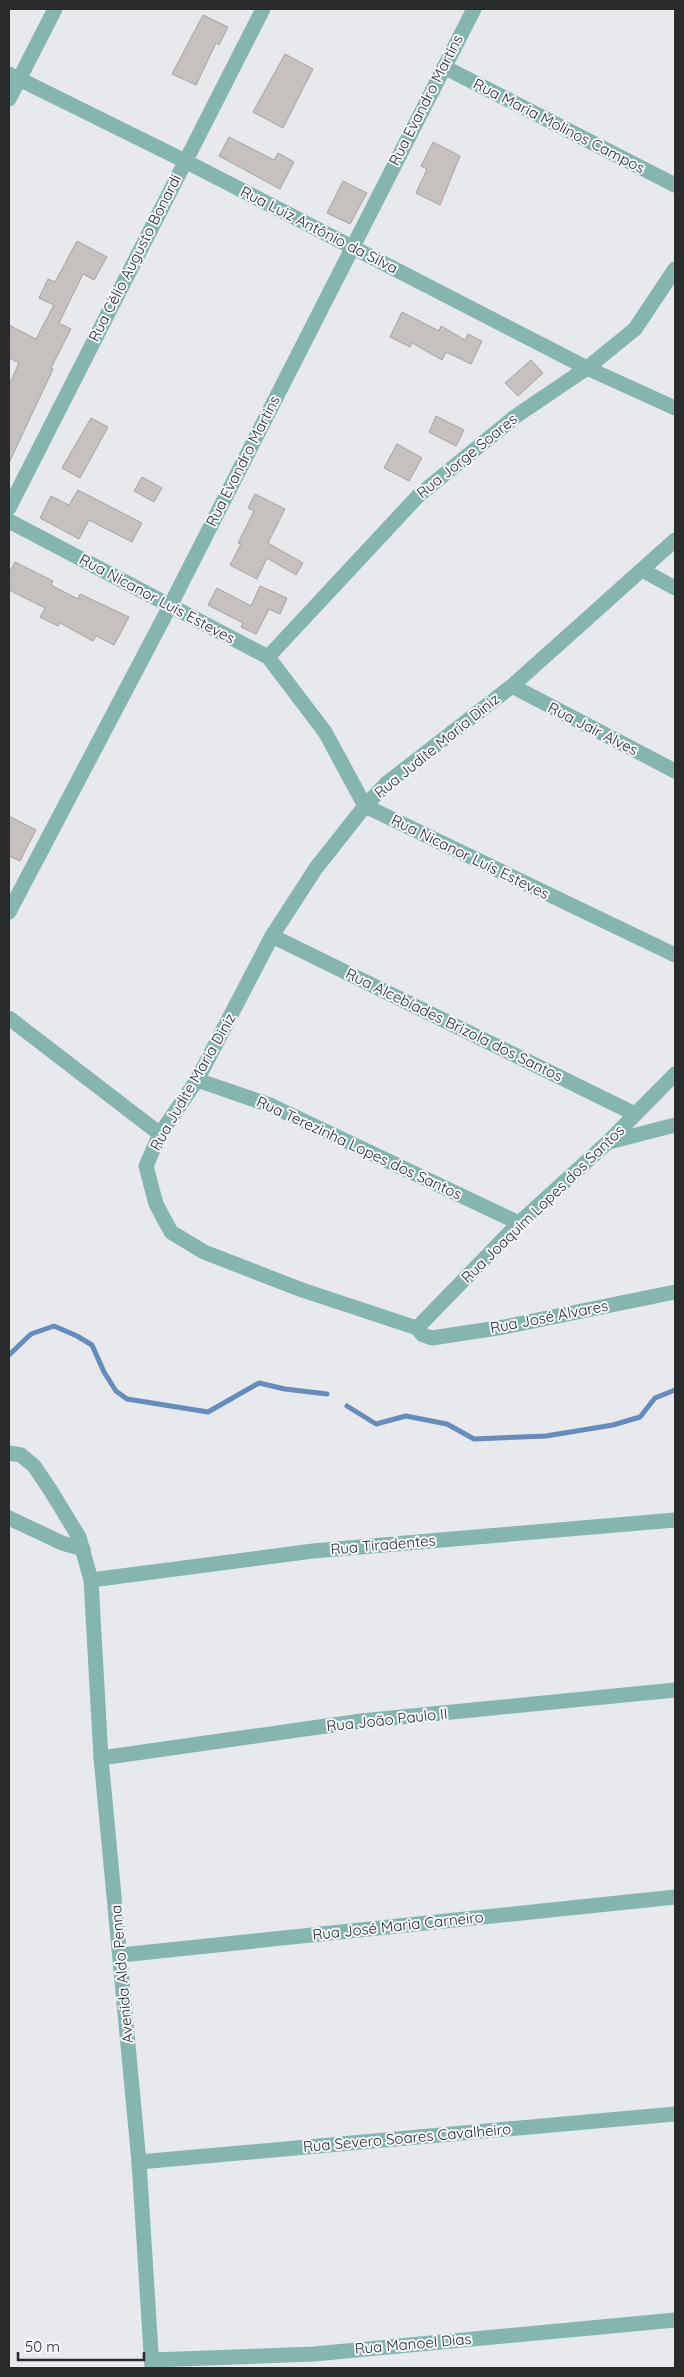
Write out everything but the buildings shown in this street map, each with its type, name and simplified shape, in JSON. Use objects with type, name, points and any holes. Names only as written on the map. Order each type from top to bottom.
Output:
[{"type":"street","points":[[9,99],[14,77],[55,9]]},
{"type":"street","name":"Rua Célio Augusto Bonardi","points":[[9,508],[185,160],[264,9]]},
{"type":"street","name":"Rua Evandro Martins","points":[[9,912],[170,606],[351,246],[474,9]]},
{"type":"street","name":"Rua Maria Molinos Campos","points":[[444,67],[675,185]]},
{"type":"street","name":"Rua Luiz Antônio da Silva","points":[[14,77],[185,160],[587,368],[675,408]]},
{"type":"street","name":"Rua Jorge Soares","points":[[268,657],[419,495],[516,416],[587,368],[634,329],[675,269]]},
{"type":"street","name":"Rua Nicanor Luís Esteves","points":[[9,521],[268,657],[324,732],[365,806],[675,955]]},
{"type":"street","name":"Rua Judite Maria Diniz","points":[[420,1331],[302,1290],[204,1252],[171,1232],[156,1204],[146,1166],[160,1134],[197,1080],[272,936],[316,868],[365,806],[387,783],[512,686],[675,540]]},
{"type":"street","points":[[642,570],[675,588]]},
{"type":"street","name":"Rua Jair Alves","points":[[512,686],[675,771]]},
{"type":"street","name":"Rua Alcebíades Brizola dos Santos","points":[[272,936],[635,1114]]},
{"type":"street","points":[[9,1018],[160,1134]]},
{"type":"street","name":"Rua Joaquim Lopes dos Santos","points":[[420,1331],[519,1223],[608,1142],[675,1074]]},
{"type":"street","name":"Rua Terezinha Lopes dos Santos","points":[[197,1080],[270,1105],[519,1223]]},
{"type":"street","points":[[608,1142],[675,1125]]},
{"type":"street","name":"Rua José Alvares","points":[[420,1331],[432,1338],[504,1327],[675,1292]]},
{"type":"street","name":"Avenida Aldo Penna","points":[[9,1453],[21,1455],[34,1466],[79,1537],[91,1580],[101,1758],[139,2162],[151,2364]]},
{"type":"street","points":[[9,1518],[62,1542],[83,1549]]},
{"type":"street","name":"Rua Tiradentes","points":[[91,1580],[313,1551],[675,1520]]},
{"type":"street","name":"Rua João Paulo II","points":[[101,1758],[360,1721],[675,1690]]},
{"type":"street","name":"Rua José Maria Carneiro","points":[[121,1955],[675,1897]]},
{"type":"street","name":"Rua Severo Soares Cavalheiro","points":[[139,2162],[675,2114]]},
{"type":"street","name":"Rua Manoel Dias","points":[[151,2364],[315,2361],[675,2320]]},
{"type":"waterway","points":[[9,1355],[31,1334],[54,1326],[92,1345],[104,1372],[116,1391],[127,1399],[208,1412],[259,1383],[285,1389],[327,1394]]},
{"type":"waterway","points":[[347,1406],[376,1424],[406,1416],[447,1424],[474,1439],[546,1436],[613,1425],[640,1417],[655,1398],[675,1390]]}]
